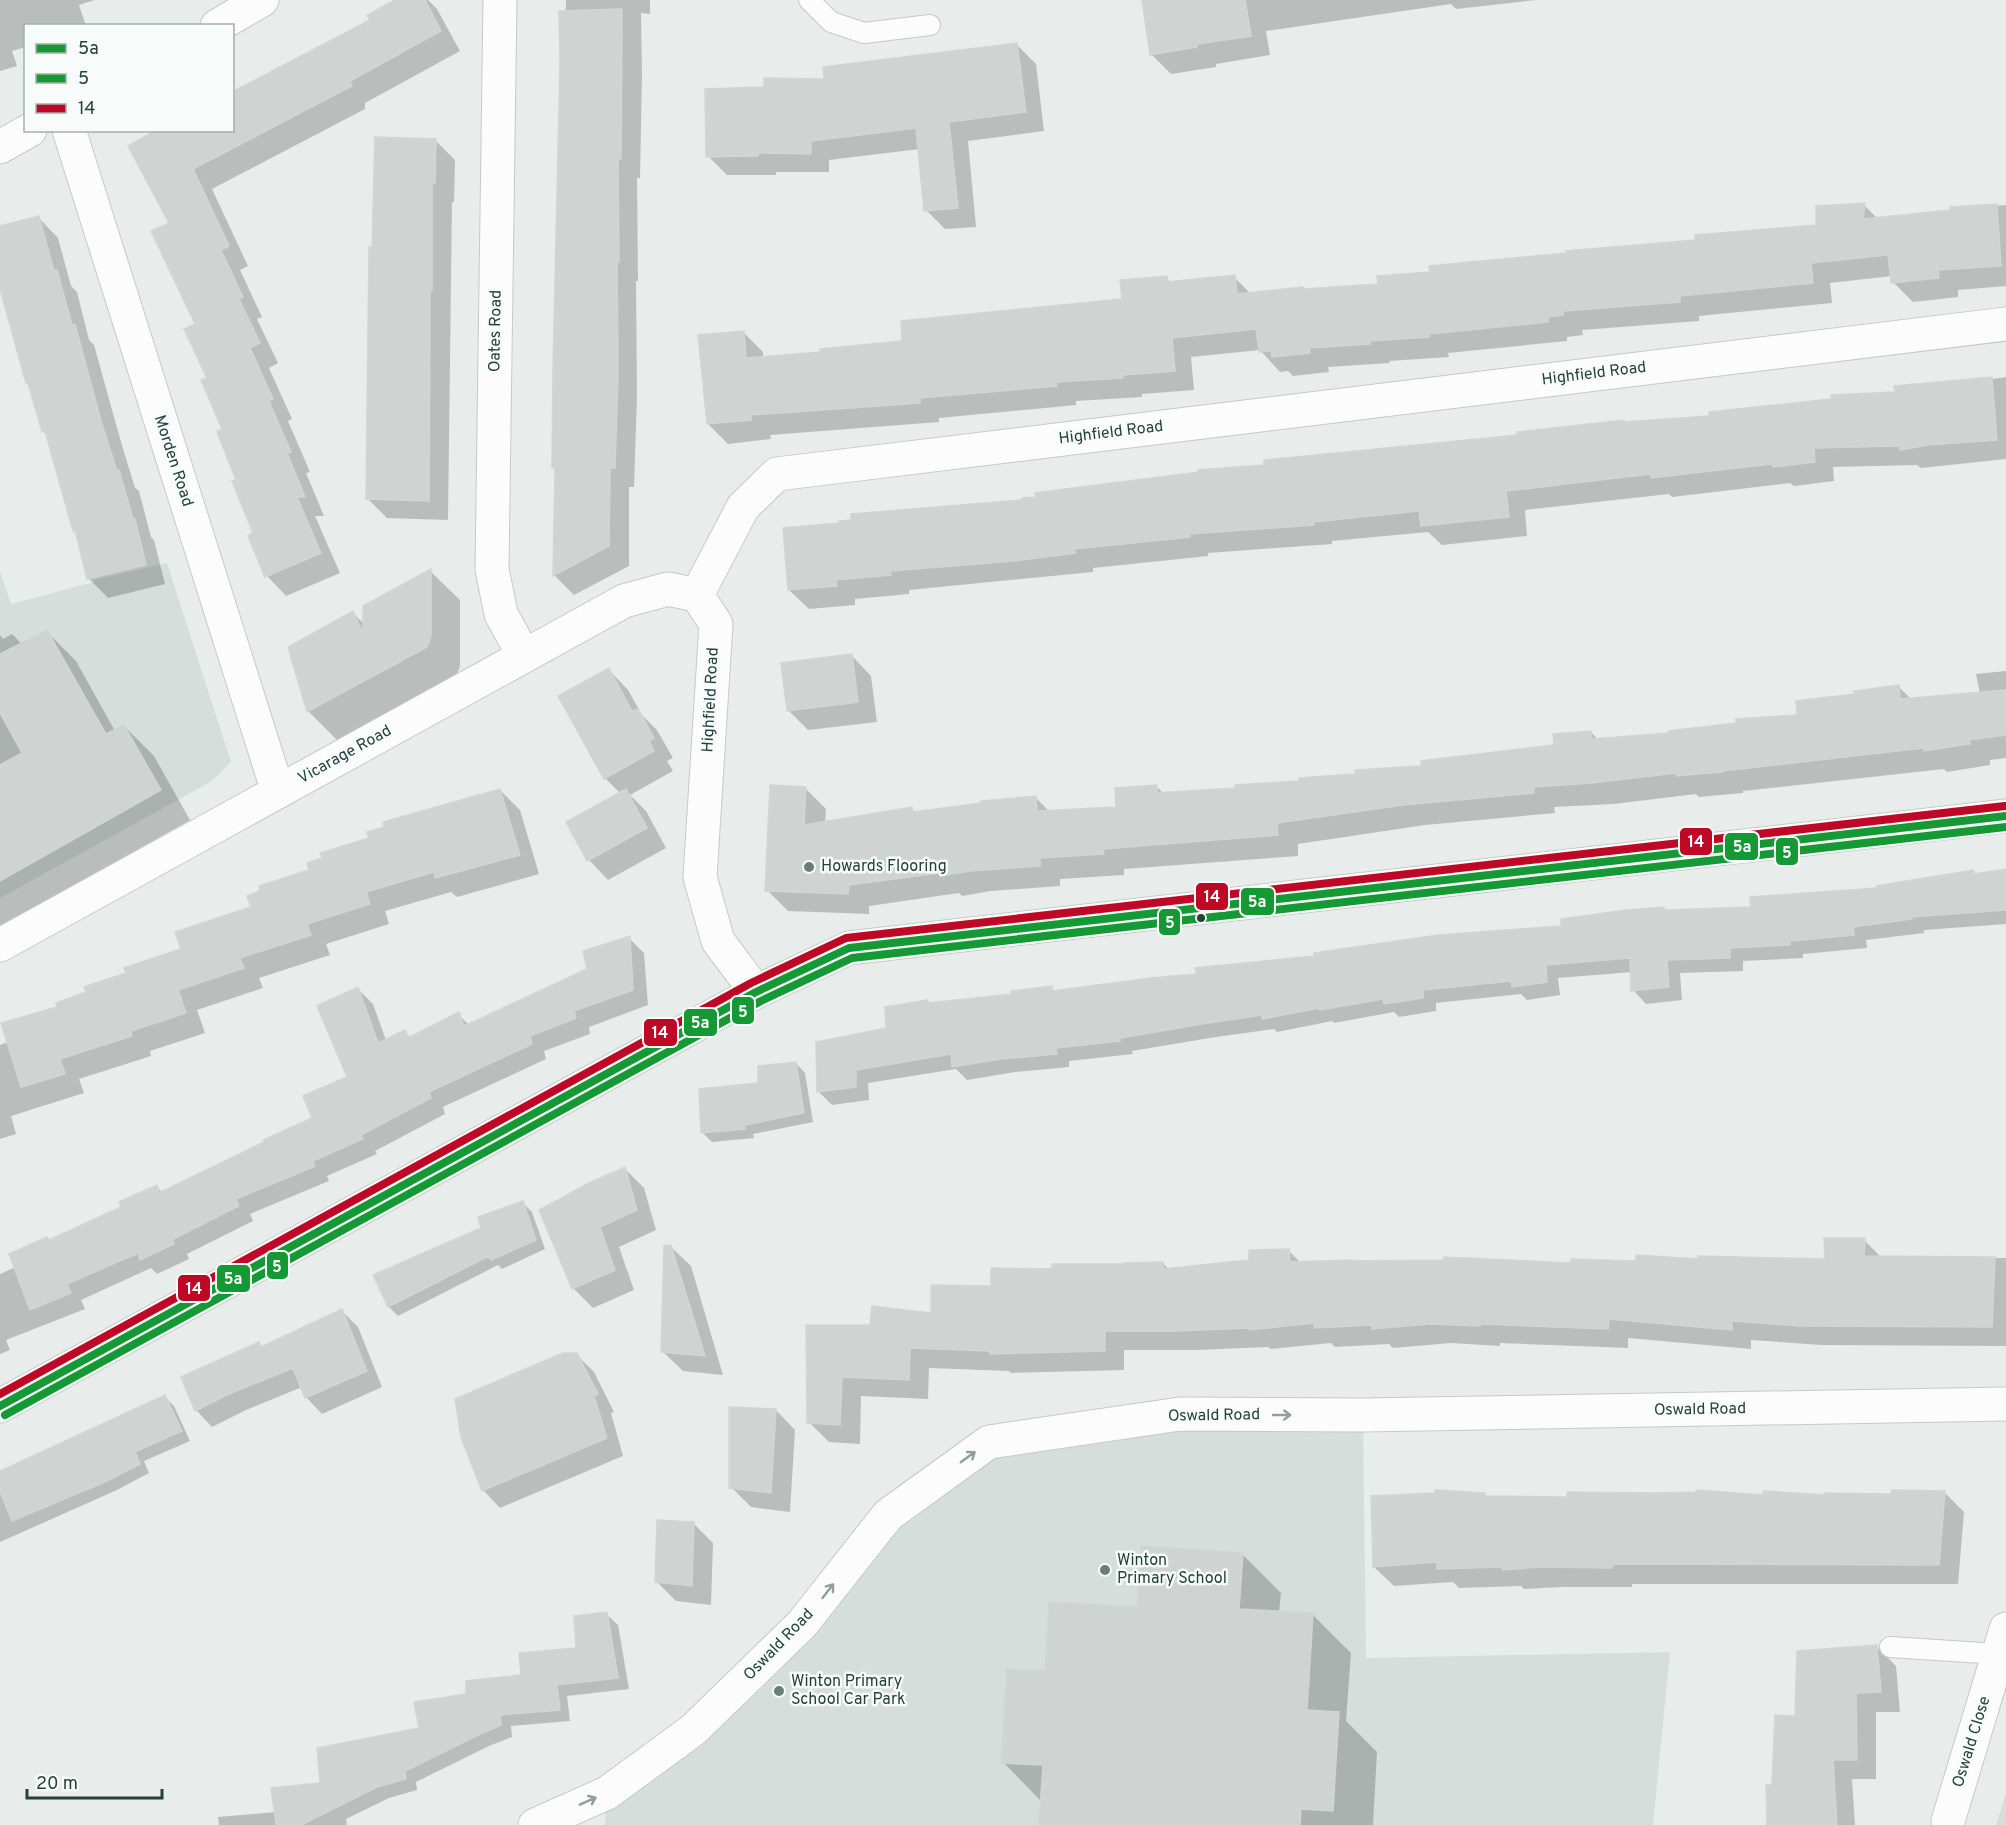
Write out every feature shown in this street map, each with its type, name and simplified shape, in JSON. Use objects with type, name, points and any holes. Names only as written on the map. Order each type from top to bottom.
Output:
[{"type":"street","points":[[220,24],[262,0]]},
{"type":"street","name":"Oates Road","points":[[500,0],[492,569],[501,614],[524,656]]},
{"type":"street","points":[[0,147],[26,132]]},
{"type":"street","name":"Morden Road","points":[[70,132],[278,792]]},
{"type":"street","name":"Highfield Road","points":[[756,992],[718,940],[700,877],[716,624],[697,595],[743,507],[777,474],[2006,324]]},
{"type":"street","name":"Vicarage Road","points":[[0,945],[624,601],[668,589],[697,595]]},
{"type":"street","points":[[0,1406],[756,992],[849,948],[2006,816]]},
{"type":"street","name":"Oswald Road","points":[[535,1825],[607,1793],[693,1730],[802,1624],[888,1515],[989,1442],[1180,1414],[1363,1415],[2006,1404]]},
{"type":"street","name":"Oswald Close","points":[[1948,1821],[2002,1641]]},
{"type":"lane","points":[[809,0],[831,22],[864,33],[930,25]]},
{"type":"lane","points":[[1890,1647],[2002,1641]]},
{"type":"shaded area","points":[[167,563],[231,762],[212,781],[0,898],[0,571],[11,604],[94,582],[94,580]]},
{"type":"shaded area","name":"Winton Primary School","points":[[1363,1415],[1366,1658],[1670,1652],[1653,1825],[605,1825],[607,1793],[693,1730],[888,1515],[989,1442]]},
{"type":"shaded area","points":[[2006,1793],[2006,1825],[1996,1825]]},
{"type":"building","points":[[395,0],[425,0],[441,31],[350,81],[352,86],[193,169],[229,246],[221,250],[243,297],[239,299],[260,343],[250,348],[273,399],[269,401],[291,452],[287,453],[305,497],[297,497],[321,553],[265,577],[248,536],[253,533],[232,481],[236,480],[217,432],[222,429],[201,380],[207,378],[184,329],[195,324],[151,231],[169,223],[128,146],[152,132],[234,132],[234,91],[370,20],[367,15]]},
{"type":"building","points":[[1142,0],[1245,0],[1251,36],[1197,44],[1197,47],[1150,55]]},
{"type":"building","points":[[622,9],[621,159],[618,159],[618,374],[615,468],[610,468],[609,546],[553,576],[555,468],[552,468],[553,369],[560,62],[559,11]]},
{"type":"building","points":[[1017,43],[1026,112],[949,122],[958,208],[924,211],[916,128],[811,141],[811,154],[758,153],[758,156],[706,157],[705,89],[764,87],[764,78],[824,79],[823,67]]},
{"type":"building","points":[[375,137],[436,139],[435,183],[432,183],[429,501],[366,499],[369,247],[372,247]]},
{"type":"building","points":[[1865,203],[1863,219],[1950,210],[1950,207],[1997,204],[2001,266],[1938,270],[1939,278],[1891,283],[1888,255],[1811,263],[1813,283],[1680,296],[1680,302],[1563,311],[1563,315],[1548,317],[1548,322],[1429,334],[1429,337],[1370,341],[1370,344],[1309,348],[1310,353],[1272,357],[1271,351],[1259,352],[1256,329],[1172,338],[1175,371],[1122,375],[1123,378],[1056,382],[1057,386],[920,398],[920,403],[751,415],[751,420],[707,424],[698,335],[744,331],[746,358],[820,352],[820,349],[902,341],[901,321],[1122,299],[1120,280],[1167,276],[1167,282],[1235,275],[1237,294],[1303,287],[1304,289],[1378,284],[1377,276],[1430,272],[1429,266],[1695,240],[1695,235],[1816,225],[1816,206]]},
{"type":"building","points":[[39,216],[72,325],[75,324],[101,421],[117,471],[119,470],[133,519],[135,519],[146,565],[87,579],[75,530],[73,531],[45,431],[42,432],[28,383],[26,383],[0,289],[0,226]]},
{"type":"building","points":[[1992,377],[1997,440],[1928,445],[1900,450],[1899,446],[1814,448],[1815,462],[1773,467],[1772,464],[1651,478],[1651,474],[1506,491],[1509,517],[1421,526],[1419,511],[1313,522],[1314,525],[1189,534],[1190,537],[1074,549],[1075,553],[1014,561],[890,571],[891,575],[836,580],[837,586],[788,590],[783,528],[839,523],[839,521],[851,520],[851,514],[1022,500],[1022,498],[1036,497],[1035,493],[1199,472],[1198,470],[1264,465],[1264,460],[1518,435],[1517,432],[1624,420],[1624,422],[1709,416],[1709,412],[1831,399],[1831,395],[1895,392],[1894,386]]},
{"type":"building","points":[[431,569],[431,636],[427,647],[307,712],[288,647],[353,611],[363,633],[363,606]]},
{"type":"building","points":[[47,630],[106,734],[124,725],[161,790],[0,881],[0,765],[22,753],[0,713],[0,654]]},
{"type":"building","points":[[852,654],[858,702],[787,711],[781,663]]},
{"type":"building","points":[[609,668],[632,711],[638,709],[654,738],[649,741],[654,751],[604,779],[558,696]]},
{"type":"building","points":[[1899,685],[1900,699],[2006,690],[2006,735],[1969,740],[1970,744],[1924,751],[1924,748],[1723,772],[1676,776],[1676,773],[1534,787],[1534,793],[1403,805],[1277,823],[1278,835],[1103,849],[1104,854],[1040,858],[1040,866],[970,871],[940,876],[939,873],[849,885],[848,894],[765,891],[770,785],[806,787],[804,825],[912,807],[913,812],[981,803],[981,801],[1036,796],[1037,811],[1116,807],[1115,788],[1157,785],[1157,793],[1235,788],[1235,785],[1299,781],[1299,778],[1355,774],[1355,770],[1421,766],[1421,761],[1554,745],[1553,734],[1591,731],[1592,739],[1669,733],[1669,731],[1736,723],[1736,719],[1797,715],[1796,701],[1855,694],[1854,691]]},
{"type":"building","points":[[500,789],[520,855],[435,878],[434,872],[366,892],[370,904],[307,924],[311,935],[240,958],[244,968],[178,990],[186,1013],[131,1031],[132,1036],[60,1059],[65,1074],[21,1087],[1,1023],[57,1007],[56,1003],[86,992],[84,987],[126,973],[124,968],[181,949],[175,932],[251,907],[247,896],[260,891],[259,886],[309,870],[307,863],[322,858],[320,853],[369,838],[367,832],[384,827],[383,822]]},
{"type":"building","points":[[626,789],[647,828],[587,861],[566,822]]},
{"type":"building","points":[[2006,869],[2006,910],[1911,917],[1912,919],[1853,927],[1854,935],[1790,941],[1790,945],[1730,948],[1730,958],[1667,960],[1669,987],[1631,991],[1630,958],[1546,965],[1547,982],[1512,987],[1511,981],[1423,990],[1423,998],[1384,1004],[1383,999],[1262,1019],[1262,1015],[1120,1038],[1120,1041],[1056,1048],[1057,1054],[1001,1059],[952,1067],[951,1054],[856,1070],[856,1087],[817,1092],[816,1042],[886,1028],[885,1007],[928,1000],[928,1003],[1012,994],[1011,991],[1052,986],[1052,991],[1196,974],[1195,968],[1314,956],[1314,953],[1439,935],[1561,926],[1561,919],[1627,910],[1664,907],[1664,910],[1751,907],[1750,897],[1877,888],[1877,886],[1973,870],[1974,874]]},
{"type":"building","points":[[630,936],[633,990],[574,1011],[576,1018],[530,1036],[532,1044],[429,1092],[431,1098],[361,1135],[363,1139],[313,1161],[315,1166],[236,1199],[239,1206],[173,1239],[174,1244],[140,1260],[138,1253],[67,1284],[71,1293],[30,1310],[9,1254],[47,1237],[49,1240],[121,1207],[119,1202],[157,1185],[159,1193],[264,1142],[263,1140],[312,1118],[303,1096],[347,1077],[317,1006],[358,987],[378,1043],[405,1030],[408,1038],[459,1012],[464,1026],[587,969],[583,951]]},
{"type":"building","points":[[796,1062],[804,1113],[745,1125],[745,1129],[701,1133],[699,1089],[758,1083],[758,1066]]},
{"type":"building","points":[[625,1167],[637,1210],[600,1227],[615,1270],[572,1289],[539,1210]]},
{"type":"building","points":[[523,1201],[536,1240],[491,1260],[489,1256],[388,1307],[373,1275],[481,1228],[478,1217]]},
{"type":"building","points":[[1824,1238],[1865,1238],[1864,1256],[1995,1257],[1992,1327],[1801,1326],[1732,1321],[1732,1330],[1609,1319],[1608,1329],[1481,1324],[1480,1326],[1430,1324],[1372,1329],[1372,1325],[1314,1328],[1314,1323],[1249,1330],[1249,1328],[1105,1331],[1105,1351],[990,1354],[990,1351],[910,1348],[909,1380],[842,1377],[840,1425],[807,1423],[806,1325],[870,1325],[872,1306],[931,1313],[931,1285],[991,1286],[991,1268],[1052,1269],[1052,1264],[1163,1262],[1163,1269],[1249,1260],[1249,1250],[1289,1249],[1290,1262],[1443,1260],[1444,1257],[1571,1263],[1571,1259],[1636,1261],[1636,1255],[1698,1259],[1698,1256],[1825,1259]]},
{"type":"building","points":[[671,1245],[705,1356],[661,1352],[664,1246]]},
{"type":"building","points":[[342,1309],[367,1371],[305,1398],[293,1368],[229,1394],[195,1411],[181,1377],[259,1342],[261,1347]]},
{"type":"building","points":[[563,1353],[577,1353],[598,1394],[594,1396],[607,1438],[482,1491],[461,1437],[455,1399]]},
{"type":"building","points":[[165,1395],[182,1431],[135,1452],[140,1464],[107,1481],[12,1521],[0,1491],[0,1471]]},
{"type":"building","points":[[729,1407],[776,1409],[771,1493],[729,1488]]},
{"type":"building","points":[[1435,1490],[1485,1493],[1485,1496],[1567,1497],[1567,1492],[1654,1493],[1696,1492],[1696,1490],[1763,1495],[1763,1491],[1824,1495],[1824,1493],[1891,1494],[1892,1490],[1945,1491],[1939,1565],[1613,1564],[1612,1568],[1541,1567],[1503,1570],[1502,1567],[1437,1569],[1437,1562],[1373,1567],[1371,1496],[1435,1493]]},
{"type":"building","points":[[657,1520],[694,1522],[692,1586],[655,1582]]},
{"type":"building","points":[[1141,1546],[1243,1553],[1239,1609],[1313,1613],[1307,1710],[1339,1712],[1333,1811],[1301,1809],[1300,1825],[1039,1825],[1043,1765],[1001,1763],[1007,1669],[1045,1671],[1049,1602],[1137,1607]]},
{"type":"building","points":[[607,1612],[618,1678],[557,1685],[560,1710],[500,1715],[501,1725],[405,1771],[406,1779],[377,1787],[301,1825],[276,1825],[271,1788],[320,1783],[317,1748],[419,1728],[414,1702],[466,1694],[466,1681],[521,1675],[519,1653],[576,1648],[574,1616]]},
{"type":"building","points":[[1877,1645],[1881,1692],[1856,1693],[1857,1760],[1833,1760],[1837,1825],[1767,1825],[1766,1785],[1772,1785],[1775,1715],[1795,1716],[1797,1651]]},
{"type":"transit line","name":"14","points":[[0,1394],[751,983],[846,938],[2005,806]]},
{"type":"transit line","name":"5a","points":[[0,1406],[756,992],[849,948],[2006,816]]},
{"type":"transit line","name":"5","points":[[5,1415],[761,1001],[852,958],[2006,827]]},
{"type":"place","name":"Howards Flooring","points":[[809,867]]},
{"type":"place","name":"Winton Primary School","points":[[1105,1570]]},
{"type":"place","name":"Winton Primary School Car Park","points":[[779,1691]]}]
